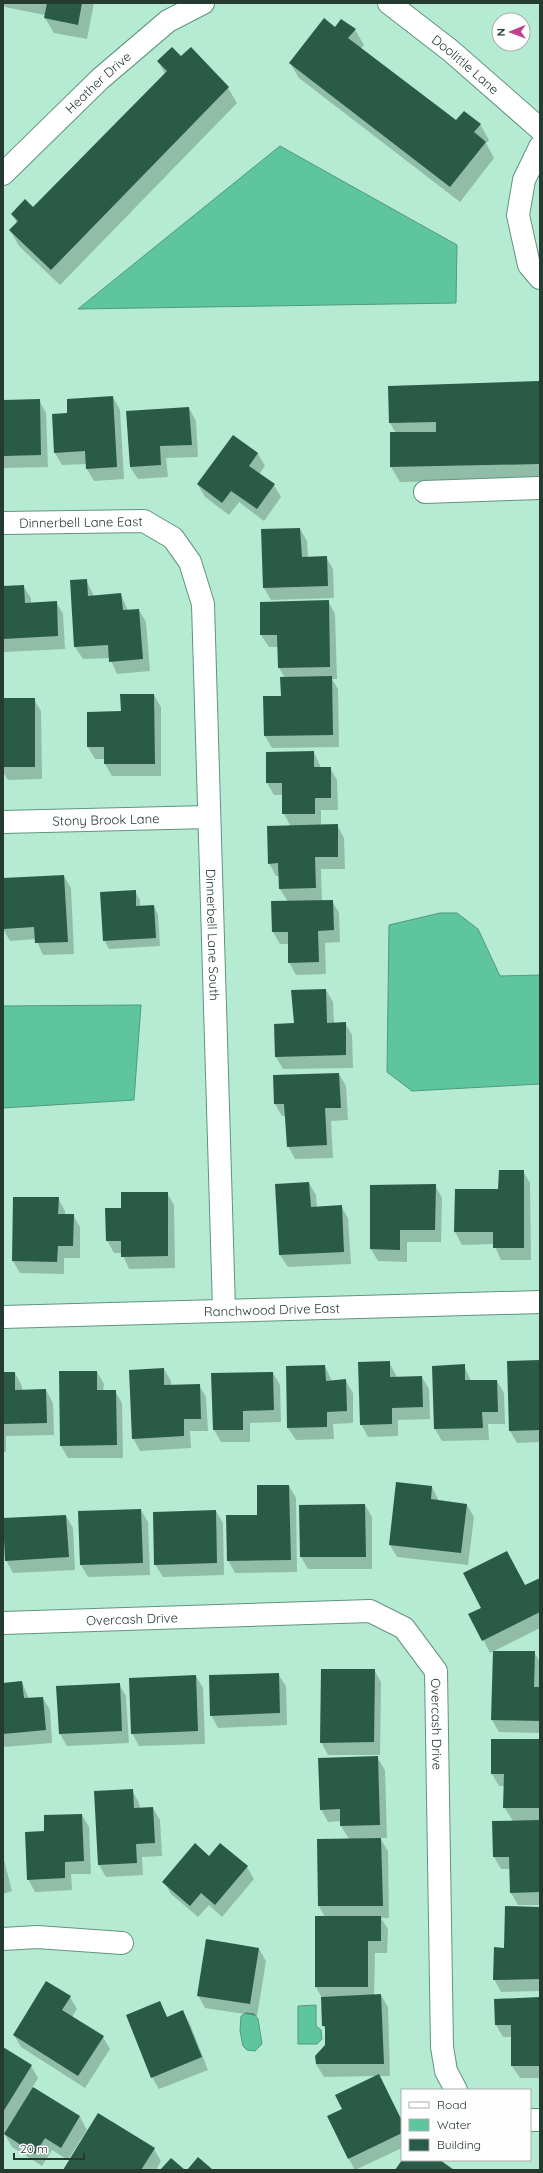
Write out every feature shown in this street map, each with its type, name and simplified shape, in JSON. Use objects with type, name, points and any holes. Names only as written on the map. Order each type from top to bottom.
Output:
[{"type":"street","name":"Heather Drive","points":[[3,174],[100,79],[162,25],[203,3]]},
{"type":"street","name":"Doolittle Lane","points":[[389,3],[451,51],[540,129]]},
{"type":"street","points":[[540,147],[524,180],[518,215],[529,265],[540,278]]},
{"type":"street","points":[[425,492],[540,488]]},
{"type":"street","name":"Dinnerbell Lane East","points":[[3,523],[144,521],[173,538],[190,562]]},
{"type":"street","name":"Dinnerbell Lane South","points":[[190,562],[203,604],[224,1309]]},
{"type":"street","name":"Stony Brook Lane","points":[[3,822],[209,816]]},
{"type":"street","name":"Ranchwood Drive East","points":[[3,1317],[224,1309],[540,1302]]},
{"type":"street","name":"Overcash Drive","points":[[3,1623],[370,1611],[404,1628],[436,1670],[442,2046],[446,2071],[455,2089]]},
{"type":"street","points":[[3,1939],[37,1937],[122,1943]]},
{"type":"water","points":[[280,146],[457,245],[456,303],[78,309]]},
{"type":"water","points":[[440,913],[457,913],[478,929],[500,976],[540,975],[540,1084],[412,1091],[387,1072],[389,925]]},
{"type":"water","points":[[141,1005],[134,1100],[3,1108],[3,1006]]},
{"type":"water","points":[[316,2005],[316,2026],[321,2030],[322,2039],[317,2044],[298,2044],[298,2006]]},
{"type":"water","points":[[246,2013],[254,2014],[258,2019],[262,2044],[255,2051],[247,2050],[243,2046],[240,2031],[241,2016]]},
{"type":"building","points":[[47,3],[82,3],[78,25],[44,18]]},
{"type":"building","points":[[324,18],[335,27],[341,19],[356,29],[348,38],[456,120],[464,111],[481,124],[474,132],[486,142],[450,187],[289,63]]},
{"type":"building","points":[[172,47],[181,56],[191,47],[229,87],[51,270],[9,230],[18,221],[11,214],[25,199],[33,207],[167,71],[157,61]]},
{"type":"building","points":[[540,381],[540,464],[390,467],[390,432],[436,432],[436,422],[389,423],[388,386]]},
{"type":"building","points":[[113,396],[117,467],[86,469],[85,451],[54,453],[52,414],[67,413],[67,399]]},
{"type":"building","points":[[40,399],[41,455],[3,456],[3,400]]},
{"type":"building","points":[[189,407],[192,445],[160,446],[161,465],[130,467],[126,411]]},
{"type":"building","points":[[233,435],[258,453],[249,466],[275,484],[257,509],[231,491],[222,503],[197,484]]},
{"type":"building","points":[[300,528],[302,557],[327,556],[328,586],[263,588],[261,529]]},
{"type":"building","points":[[87,579],[88,596],[121,593],[123,610],[139,609],[143,659],[109,662],[108,645],[74,647],[70,580]]},
{"type":"building","points":[[24,585],[25,603],[57,601],[58,636],[3,639],[3,586]]},
{"type":"building","points":[[329,600],[330,667],[278,668],[277,635],[260,635],[260,602]]},
{"type":"building","points":[[332,676],[333,735],[264,736],[263,696],[281,696],[280,677]]},
{"type":"building","points":[[120,694],[154,694],[155,764],[104,764],[104,747],[87,747],[87,712],[121,711]]},
{"type":"building","points":[[3,698],[35,698],[35,767],[3,767]]},
{"type":"building","points":[[314,751],[314,767],[331,767],[331,798],[315,798],[315,814],[282,814],[282,783],[266,783],[266,752]]},
{"type":"building","points":[[338,824],[338,857],[315,857],[316,888],[279,889],[278,863],[268,864],[267,826]]},
{"type":"building","points":[[64,875],[68,942],[35,943],[34,927],[3,929],[3,878]]},
{"type":"building","points":[[136,890],[136,906],[154,905],[156,938],[103,941],[100,892]]},
{"type":"building","points":[[333,900],[334,930],[318,931],[319,962],[288,963],[288,932],[272,932],[271,901]]},
{"type":"building","points":[[326,989],[327,1023],[346,1022],[346,1055],[275,1057],[274,1024],[294,1023],[291,990]]},
{"type":"building","points":[[339,1073],[341,1108],[325,1108],[327,1145],[287,1147],[284,1104],[274,1104],[273,1075]]},
{"type":"building","points":[[499,1170],[524,1170],[524,1248],[493,1248],[493,1232],[454,1232],[455,1189],[498,1189]]},
{"type":"building","points":[[309,1182],[311,1207],[342,1205],[344,1252],[279,1255],[275,1184]]},
{"type":"building","points":[[436,1184],[435,1230],[400,1230],[400,1250],[370,1249],[370,1185]]},
{"type":"building","points":[[121,1192],[168,1192],[168,1256],[121,1257],[121,1241],[106,1241],[105,1208],[121,1208]]},
{"type":"building","points":[[13,1197],[59,1197],[58,1214],[74,1214],[73,1246],[58,1246],[57,1262],[12,1261]]},
{"type":"building","points":[[540,1360],[540,1430],[509,1431],[507,1361]]},
{"type":"building","points":[[390,1361],[390,1377],[422,1376],[423,1407],[392,1408],[392,1424],[360,1425],[358,1362]]},
{"type":"building","points":[[465,1364],[465,1380],[497,1380],[498,1412],[482,1412],[483,1428],[434,1429],[432,1366]]},
{"type":"building","points":[[325,1365],[326,1381],[346,1379],[347,1411],[327,1412],[327,1427],[287,1428],[286,1366]]},
{"type":"building","points":[[164,1368],[164,1385],[200,1384],[201,1419],[184,1419],[184,1436],[132,1439],[129,1370]]},
{"type":"building","points":[[59,1371],[97,1371],[97,1390],[116,1390],[117,1445],[60,1446]]},
{"type":"building","points":[[3,1372],[15,1372],[15,1390],[46,1389],[47,1423],[3,1424]]},
{"type":"building","points":[[273,1372],[274,1410],[243,1411],[243,1430],[213,1430],[211,1373]]},
{"type":"building","points":[[396,1482],[432,1486],[431,1499],[467,1504],[461,1553],[389,1545]]},
{"type":"building","points":[[257,1485],[289,1485],[291,1560],[227,1561],[226,1515],[257,1515]]},
{"type":"building","points":[[365,1504],[366,1557],[300,1557],[299,1505]]},
{"type":"building","points":[[141,1509],[143,1563],[80,1565],[78,1511]]},
{"type":"building","points":[[216,1510],[217,1563],[154,1565],[153,1512]]},
{"type":"building","points":[[66,1515],[69,1557],[5,1561],[3,1518]]},
{"type":"building","points":[[507,1551],[525,1585],[540,1578],[540,1612],[482,1641],[468,1614],[481,1608],[463,1573]]},
{"type":"building","points":[[493,1651],[535,1651],[534,1687],[540,1687],[540,1721],[491,1720]]},
{"type":"building","points":[[321,1669],[375,1669],[374,1742],[320,1743]]},
{"type":"building","points":[[279,1673],[280,1713],[210,1716],[209,1675]]},
{"type":"building","points":[[196,1675],[198,1731],[131,1734],[129,1678]]},
{"type":"building","points":[[22,1681],[24,1698],[43,1697],[46,1730],[3,1734],[3,1683]]},
{"type":"building","points":[[120,1683],[122,1731],[59,1734],[56,1686]]},
{"type":"building","points":[[491,1739],[540,1739],[540,1808],[503,1808],[504,1774],[491,1774]]},
{"type":"building","points":[[378,1756],[380,1825],[340,1826],[340,1809],[320,1810],[318,1758]]},
{"type":"building","points":[[133,1789],[134,1808],[153,1807],[155,1843],[136,1844],[137,1863],[98,1865],[94,1791]]},
{"type":"building","points":[[82,1814],[84,1861],[65,1862],[65,1878],[27,1880],[25,1832],[44,1831],[44,1815]]},
{"type":"building","points":[[540,1820],[540,1892],[510,1893],[509,1857],[493,1857],[492,1821]]},
{"type":"building","points":[[381,1838],[383,1906],[318,1906],[317,1839]]},
{"type":"building","points":[[195,1843],[209,1856],[220,1843],[248,1866],[215,1905],[201,1893],[190,1906],[162,1882]]},
{"type":"building","points":[[505,1906],[540,1907],[540,1979],[493,1980],[494,1947],[504,1948]]},
{"type":"building","points":[[315,1916],[381,1916],[381,1941],[368,1941],[368,1987],[315,1987]]},
{"type":"building","points":[[206,1939],[259,1948],[250,2004],[197,1996]]},
{"type":"building","points":[[46,1981],[71,1996],[62,2010],[104,2036],[78,2076],[13,2035]]},
{"type":"building","points":[[381,1994],[384,2064],[316,2064],[315,2056],[325,2045],[325,2026],[322,2026],[321,1997]]},
{"type":"building","points":[[540,1997],[540,2066],[511,2066],[511,2025],[495,2025],[494,1999]]},
{"type":"building","points":[[160,2001],[167,2017],[183,2010],[202,2057],[151,2078],[126,2015]]},
{"type":"building","points":[[3,2047],[32,2065],[3,2112]]},
{"type":"building","points":[[379,2074],[401,2119],[401,2133],[348,2159],[327,2116],[342,2109],[335,2095]]},
{"type":"building","points":[[33,2087],[80,2116],[61,2148],[45,2138],[35,2154],[4,2134]]},
{"type":"building","points":[[98,2113],[155,2148],[141,2170],[63,2170]]},
{"type":"building","points":[[198,2157],[213,2170],[187,2170]]},
{"type":"building","points":[[171,2158],[185,2170],[160,2170]]},
{"type":"building","points":[[401,2161],[441,2161],[454,2170],[395,2170]]}]
